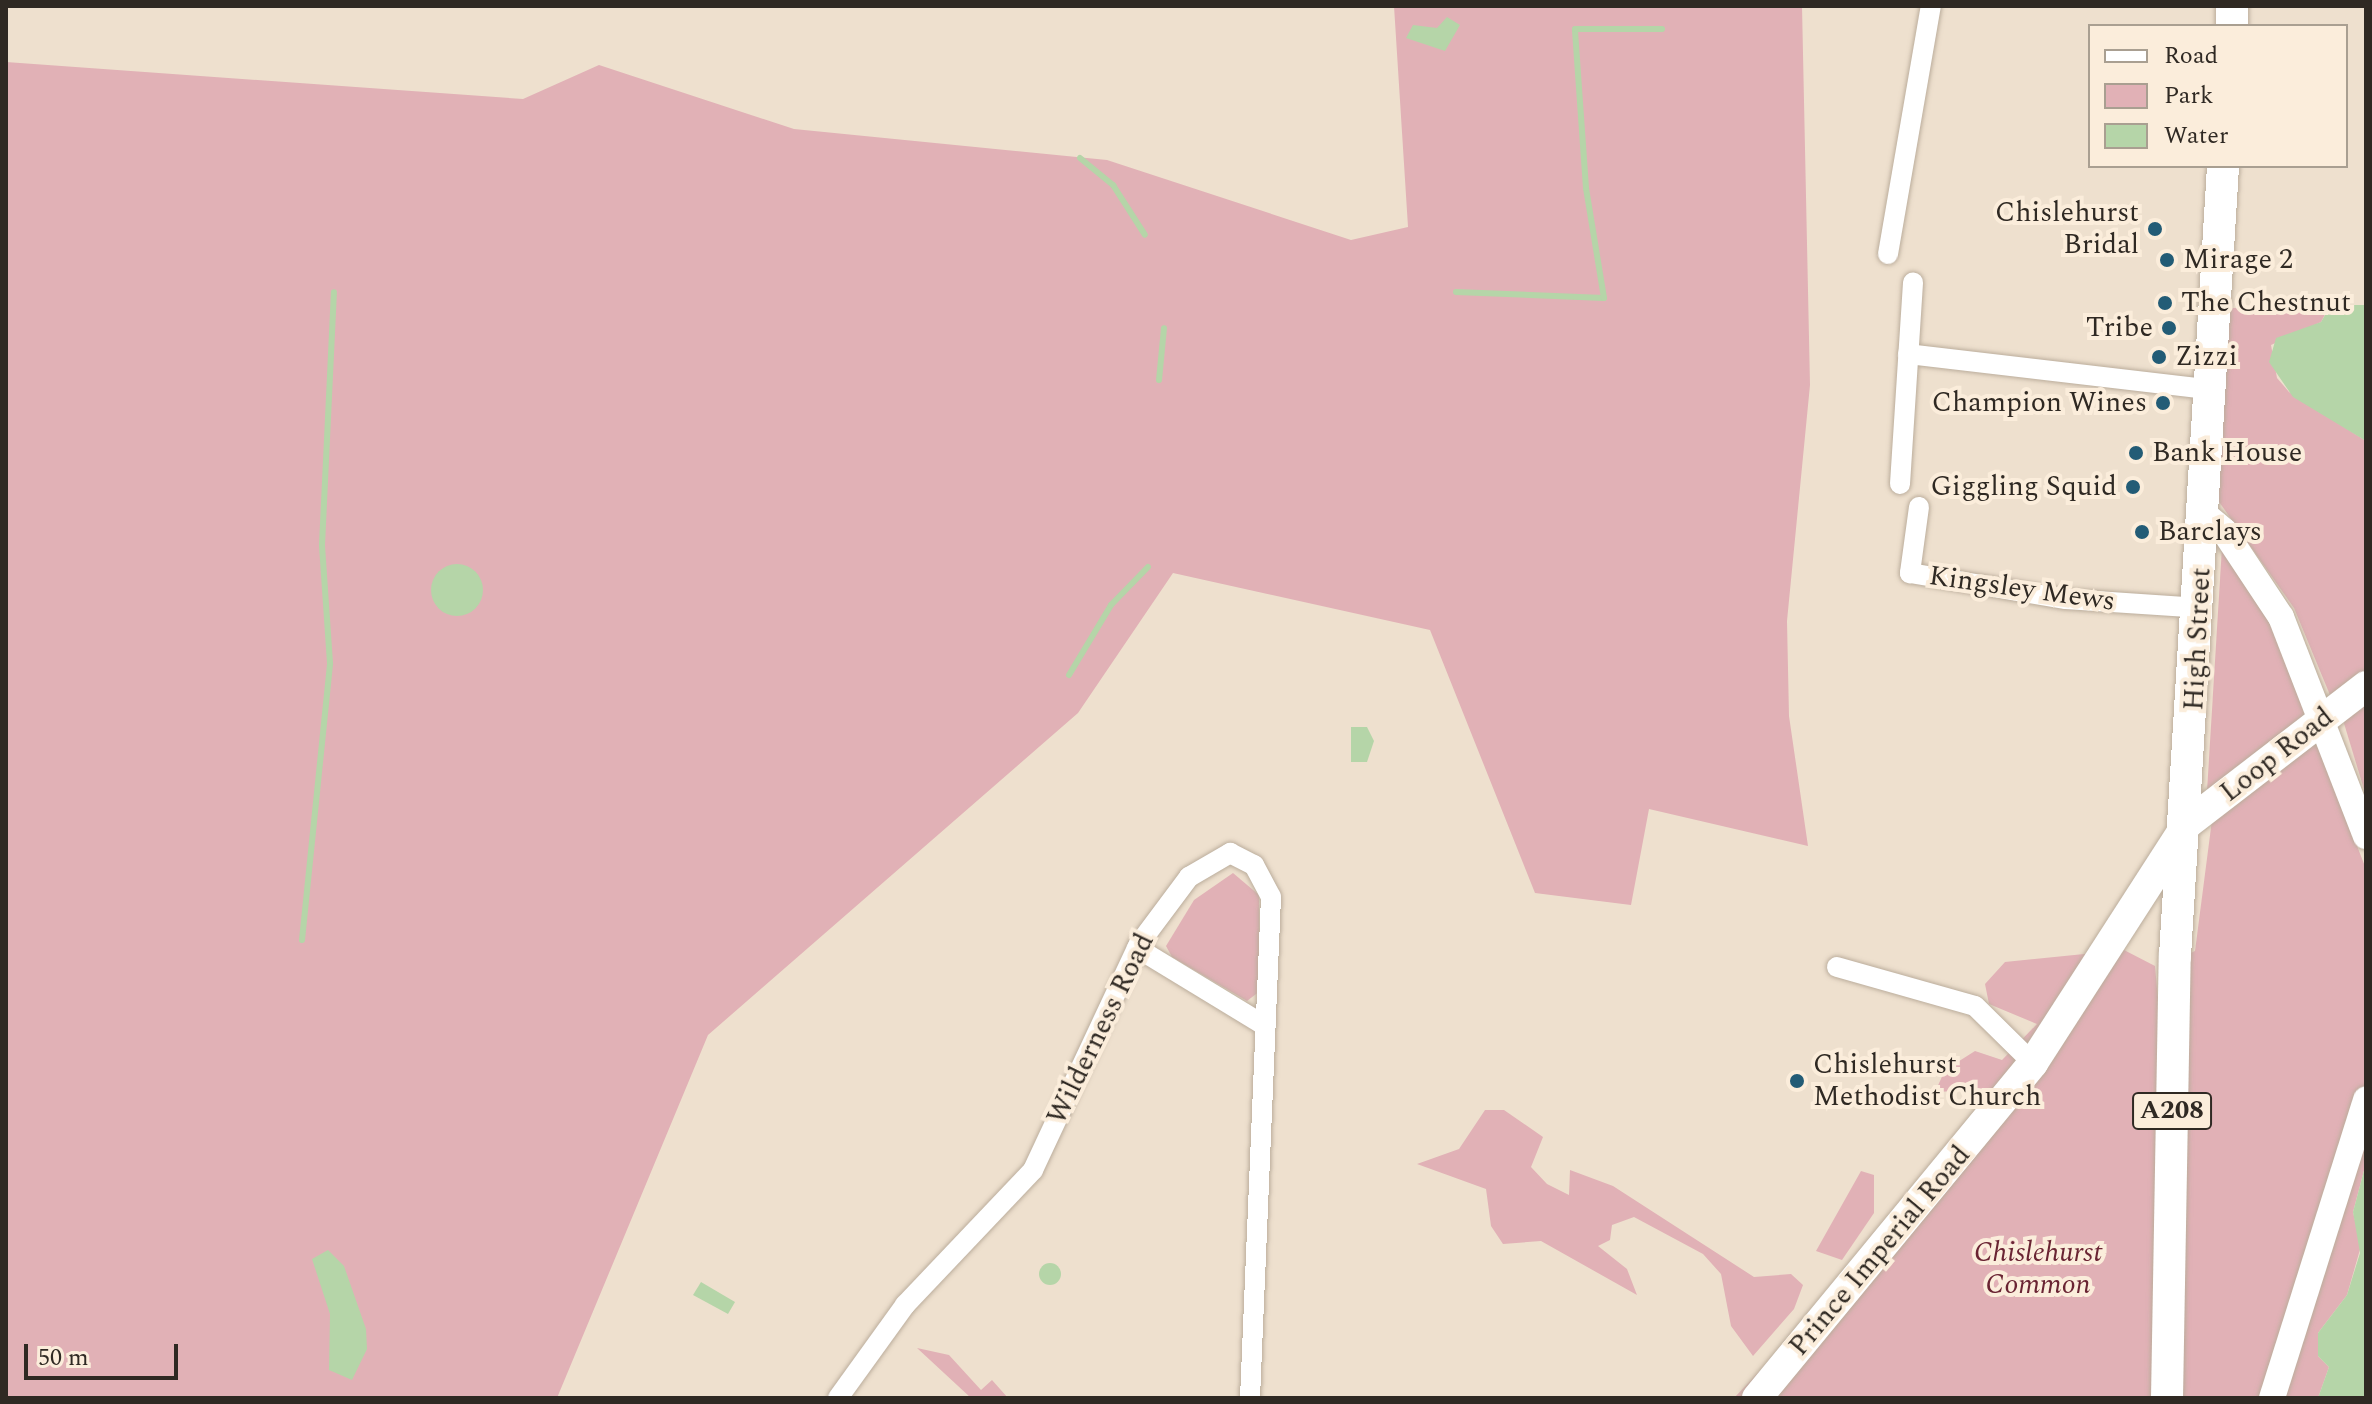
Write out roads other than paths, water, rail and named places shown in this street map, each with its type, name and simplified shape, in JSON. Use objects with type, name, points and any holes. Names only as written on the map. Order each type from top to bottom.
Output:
[{"type":"main road","name":"High Street","points":[[2187,824],[2200,608],[2208,389],[2223,168]]},
{"type":"main road","name":"Loop Road","points":[[2187,824],[2366,686]]},
{"type":"main road","name":"Prince Imperial Road","points":[[1757,1398],[2033,1063],[2187,824]]},
{"type":"main road","name":"A208","points":[[2167,1398],[2175,956],[2187,824]]},
{"type":"street","points":[[1888,254],[1931,6]]},
{"type":"street","points":[[1900,484],[1913,282]]},
{"type":"street","points":[[1908,354],[2208,389]]},
{"type":"street","name":"Kingsley Mews","points":[[1919,507],[1910,573],[2066,599],[2200,608]]},
{"type":"street","points":[[2204,514],[2224,531],[2281,617],[2324,719],[2366,836]]},
{"type":"street","name":"Wilderness Road","points":[[838,1398],[905,1305],[1033,1170],[1137,948],[1200,867],[1222,853],[1245,858],[1271,897],[1270,1014],[1262,1024],[1250,1398]]},
{"type":"street","points":[[1137,948],[1198,980],[1245,1020],[1262,1024]]},
{"type":"street","points":[[1837,967],[1975,1006],[2033,1063]]},
{"type":"street","points":[[2272,1398],[2366,1099]]},
{"type":"water","points":[[1447,17],[1460,25],[1445,51],[1406,38],[1413,25],[1437,28]]},
{"type":"water","points":[[2331,305],[2366,305],[2366,441],[2293,397],[2269,362],[2276,338],[2321,322]]},
{"type":"water","points":[[457,564],[475,572],[483,590],[475,608],[457,616],[439,608],[431,590],[439,572]]},
{"type":"water","points":[[1351,727],[1367,727],[1374,741],[1367,762],[1351,762]]},
{"type":"water","points":[[2366,1163],[2366,1398],[2318,1398],[2329,1367],[2318,1356],[2318,1333],[2347,1295],[2360,1253],[2353,1212]]},
{"type":"water","points":[[328,1250],[344,1266],[366,1329],[367,1349],[352,1380],[329,1370],[330,1314],[312,1259]]},
{"type":"water","points":[[1050,1263],[1058,1266],[1061,1274],[1058,1282],[1050,1285],[1042,1282],[1039,1274],[1042,1266]]},
{"type":"water","points":[[701,1282],[735,1302],[728,1314],[693,1295]]},
{"type":"waterway","points":[[1456,292],[1604,298],[1586,188],[1575,29],[1662,29]]},
{"type":"waterway","points":[[1080,158],[1113,185],[1145,235]]},
{"type":"waterway","points":[[302,940],[330,663],[322,545],[334,292]]},
{"type":"waterway","points":[[1159,380],[1164,328]]},
{"type":"waterway","points":[[1069,675],[1111,605],[1148,567]]},
{"type":"place","name":"Chislehurst Bridal","points":[[2155,229]]},
{"type":"place","name":"Mirage 2","points":[[2167,260]]},
{"type":"place","name":"The Chestnut","points":[[2165,303]]},
{"type":"place","name":"Tribe","points":[[2169,328]]},
{"type":"place","name":"Zizzi","points":[[2159,357]]},
{"type":"place","name":"Champion Wines","points":[[2163,403]]},
{"type":"place","name":"Bank House","points":[[2136,453]]},
{"type":"place","name":"Giggling Squid","points":[[2133,487]]},
{"type":"place","name":"Barclays","points":[[2142,532]]},
{"type":"place","name":"Chislehurst Methodist Church","points":[[1797,1081]]},
{"type":"park label","name":"Chislehurst Common","points":[[2038,1269]]}]
